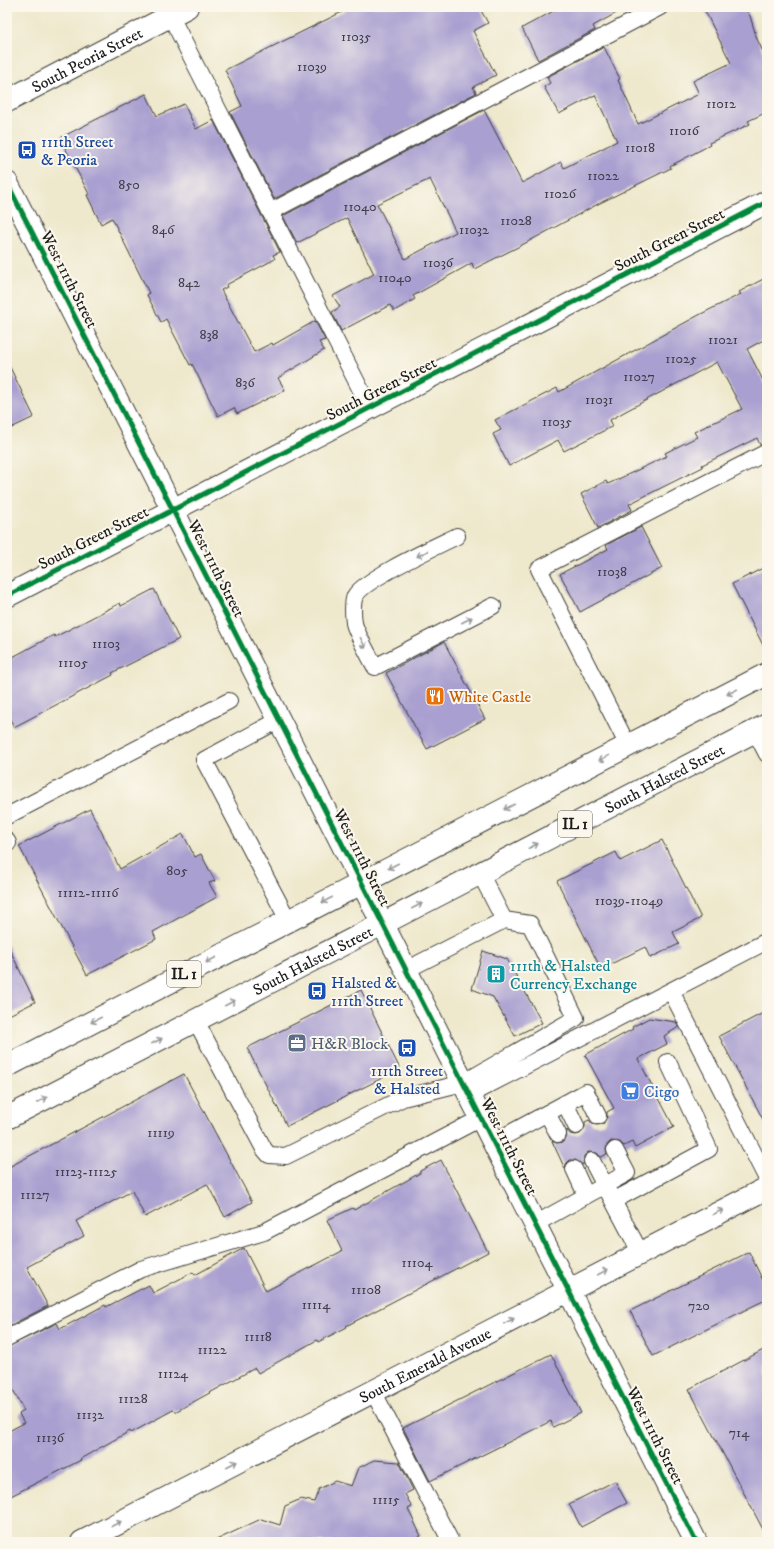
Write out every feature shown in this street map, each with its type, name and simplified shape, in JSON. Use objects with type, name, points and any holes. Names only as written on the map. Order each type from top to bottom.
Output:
[{"type":"main road","name":"South Peoria Street","points":[[7,101],[174,10]]},
{"type":"main road","name":"West 111th Street","points":[[7,183],[696,1542]]},
{"type":"main road","name":"South Green Street","points":[[7,596],[767,202]]},
{"type":"main road","name":"IL 1","points":[[7,1066],[361,882],[767,674]]},
{"type":"main road","name":"South Halsted Street","points":[[7,1118],[761,728]]},
{"type":"main road","name":"South Emerald Avenue","points":[[82,1542],[640,1252],[767,1188]]},
{"type":"lane","points":[[270,212],[660,7]]},
{"type":"lane","points":[[174,10],[270,212],[370,408]]},
{"type":"lane","points":[[628,746],[539,569],[767,452]]},
{"type":"lane","points":[[457,536],[379,576],[364,585],[355,596],[353,607],[354,625],[375,667],[492,606]]},
{"type":"lane","points":[[7,816],[229,701]]},
{"type":"lane","points":[[279,720],[204,760],[288,920]]},
{"type":"lane","points":[[761,728],[767,754]]},
{"type":"lane","points":[[480,873],[504,920]]},
{"type":"lane","points":[[406,970],[504,920],[530,924],[576,1018],[466,1089]]},
{"type":"lane","points":[[196,1021],[264,1149],[269,1155],[286,1156],[403,1098],[466,1089],[671,991],[767,941]]},
{"type":"lane","points":[[671,991],[767,1179]]},
{"type":"lane","points":[[612,1201],[709,1149],[668,1062]]},
{"type":"lane","points":[[494,1142],[586,1092],[598,1116]]},
{"type":"lane","points":[[565,1104],[576,1126]]},
{"type":"lane","points":[[548,1113],[558,1134]]},
{"type":"lane","points":[[7,1338],[141,1269],[264,1232],[481,1118]]},
{"type":"lane","points":[[535,1224],[627,1173],[615,1150]]},
{"type":"lane","points":[[592,1161],[640,1252]]},
{"type":"lane","points":[[574,1169],[586,1195]]},
{"type":"lane","points":[[373,1391],[451,1542]]},
{"type":"building","points":[[352,7],[479,7],[488,23],[473,31],[496,75],[473,87],[476,93],[274,199],[230,112],[242,106],[225,70]]},
{"type":"building","points":[[561,7],[627,7],[593,26],[595,30],[538,60],[522,28]]},
{"type":"building","points":[[703,7],[745,7],[767,60],[767,112],[748,121],[750,124],[709,143],[710,145],[670,166],[671,168],[598,204],[520,246],[474,269],[472,263],[413,296],[415,299],[394,311],[390,305],[341,331],[332,312],[340,307],[333,296],[374,274],[347,218],[297,243],[283,216],[484,110],[522,183],[561,162],[564,168],[617,141],[595,95],[559,114],[544,87],[550,83],[547,77],[604,47],[620,79],[618,80],[638,124],[699,94],[693,81],[731,63]],"holes":[[[430,179],[456,232],[405,259],[377,204]]]},
{"type":"building","points":[[146,94],[157,116],[184,104],[196,129],[213,120],[280,252],[273,255],[275,259],[226,285],[227,287],[221,290],[254,352],[272,343],[273,345],[315,321],[325,340],[319,342],[324,350],[278,378],[285,390],[237,414],[234,408],[218,416],[192,364],[190,365],[166,319],[161,322],[147,295],[149,293],[112,218],[101,224],[87,195],[89,194],[60,138]]},
{"type":"building","points":[[767,277],[767,338],[747,349],[767,388],[767,443],[760,445],[757,438],[702,465],[703,467],[629,504],[632,510],[598,528],[581,494],[606,481],[608,484],[667,456],[665,453],[697,437],[694,432],[742,409],[717,362],[610,420],[613,426],[564,451],[558,440],[509,466],[493,434],[501,430],[495,420],[557,388],[559,392],[699,315],[741,294],[739,292]]},
{"type":"building","points":[[7,361],[34,417],[7,430]]},
{"type":"building","points":[[641,527],[662,568],[580,612],[560,574],[608,549],[606,545]]},
{"type":"building","points":[[767,566],[767,653],[732,584]]},
{"type":"building","points":[[154,589],[179,639],[112,673],[113,675],[14,727],[7,713],[7,660],[120,603],[121,606]]},
{"type":"building","name":"White Castle","points":[[444,642],[485,719],[427,749],[386,673]]},
{"type":"building","points":[[90,809],[120,869],[183,834],[195,857],[201,854],[215,881],[209,883],[217,897],[153,932],[156,939],[87,975],[19,846]]},
{"type":"building","points":[[662,840],[701,918],[673,932],[679,944],[650,958],[645,947],[601,969],[557,881],[616,852],[620,861]]},
{"type":"building","points":[[7,944],[35,1002],[7,1016]]},
{"type":"building","name":"111th & Halsted Currency Exchange","points":[[483,951],[507,959],[542,1023],[515,1036],[493,997],[472,989]]},
{"type":"building","points":[[361,990],[400,1069],[287,1126],[247,1048]]},
{"type":"building","points":[[767,1011],[767,1127],[719,1036]]},
{"type":"building","points":[[649,1018],[676,1022],[679,1027],[664,1036],[667,1044],[638,1059],[674,1127],[635,1148],[632,1142],[624,1146],[620,1142],[611,1141],[607,1145],[607,1154],[601,1157],[597,1153],[588,1152],[584,1156],[583,1165],[575,1160],[570,1160],[566,1164],[565,1169],[552,1141],[557,1143],[563,1142],[566,1139],[567,1130],[570,1134],[580,1134],[585,1127],[585,1122],[589,1120],[592,1124],[603,1124],[607,1117],[607,1112],[614,1108],[585,1055],[633,1029],[632,1027]]},
{"type":"building","points":[[184,1074],[252,1202],[225,1217],[207,1184],[145,1217],[132,1191],[76,1221],[84,1236],[27,1267],[48,1306],[7,1327],[7,1168]]},
{"type":"building","points":[[441,1160],[488,1252],[318,1342],[317,1340],[258,1373],[255,1368],[175,1412],[173,1410],[131,1433],[130,1431],[80,1459],[81,1460],[7,1498],[7,1432],[24,1423],[19,1414],[24,1411],[7,1378],[7,1347],[57,1323],[60,1329],[105,1305],[106,1307],[149,1285],[153,1293],[193,1272],[195,1275],[244,1248],[266,1291],[342,1251],[327,1220],[353,1208],[354,1210]]},
{"type":"building","points":[[749,1252],[767,1289],[767,1299],[653,1356],[630,1311]]},
{"type":"building","points":[[767,1348],[767,1537],[689,1389]]},
{"type":"building","points":[[551,1354],[581,1413],[553,1427],[551,1421],[430,1481],[403,1428]]},
{"type":"building","points":[[374,1460],[399,1462],[413,1490],[405,1494],[412,1507],[408,1509],[421,1536],[409,1542],[212,1542],[261,1519],[280,1525],[285,1506],[301,1499],[314,1502],[319,1489],[335,1481],[351,1486],[358,1468]]},
{"type":"building","points":[[615,1481],[627,1503],[581,1527],[569,1504]]},
{"type":"cycle path","points":[[7,183],[696,1542]]},
{"type":"cycle path","points":[[7,596],[767,202]]},
{"type":"place","name":"111th Street & Peoria","points":[[27,150]]},
{"type":"place","name":"White Castle","points":[[435,696]]},
{"type":"place","name":"111th & Halsted Currency Exchange","points":[[496,974]]},
{"type":"place","name":"Halsted & 111th Street","points":[[317,991]]},
{"type":"place","name":"H&R Block","points":[[297,1043]]},
{"type":"place","name":"111th Street & Halsted","points":[[407,1048]]},
{"type":"place","name":"Citgo","points":[[630,1091]]}]
